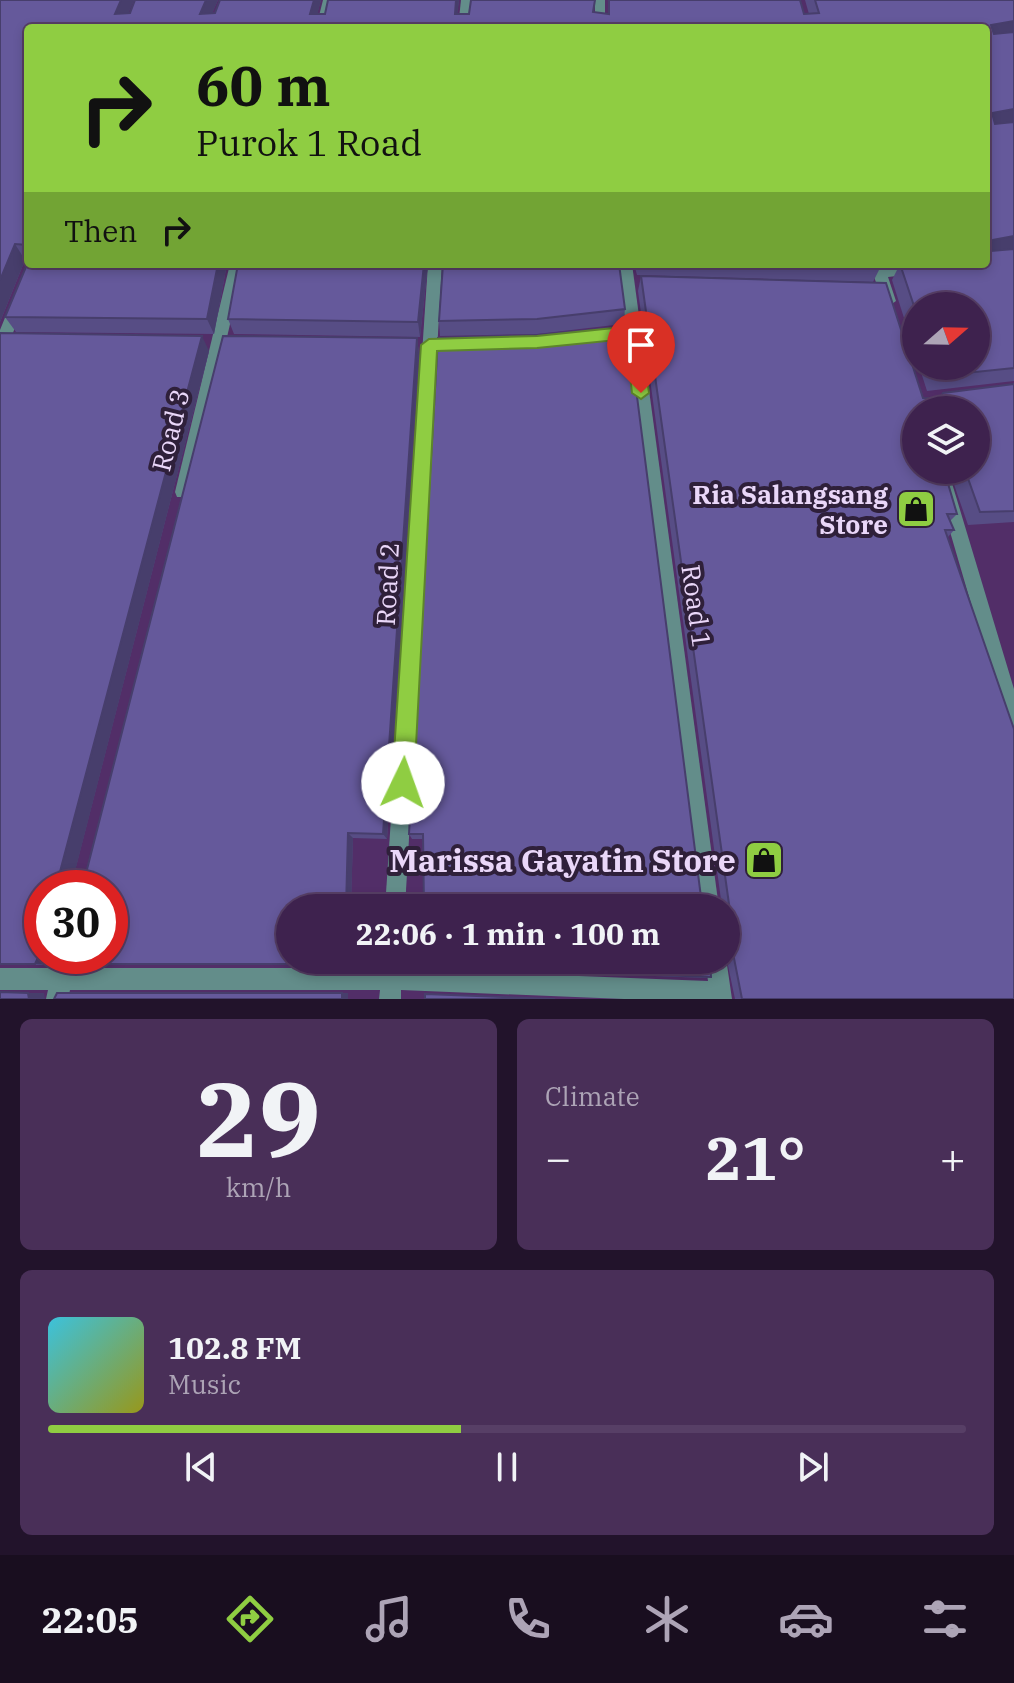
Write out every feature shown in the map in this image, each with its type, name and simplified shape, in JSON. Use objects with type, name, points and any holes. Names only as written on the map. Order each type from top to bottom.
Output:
[{"type":"street","points":[[322,24],[328,0]]},
{"type":"street","points":[[463,24],[466,0]]},
{"type":"street","points":[[600,0],[600,24]]},
{"type":"street","points":[[5,342],[32,268]]},
{"type":"street","name":"Road 3","points":[[180,508],[222,340],[236,268]]},
{"type":"street","name":"Road 2","points":[[396,894],[435,268]]},
{"type":"street","name":"Road 1","points":[[627,268],[633,284],[626,333],[707,894]]},
{"type":"street","points":[[878,268],[878,289],[894,317]]},
{"type":"street","points":[[944,484],[1014,720]]},
{"type":"street","points":[[0,979],[59,989],[391,979],[720,996],[718,974]]},
{"type":"building","points":[[0,0],[121,0],[115,14],[130,13],[135,0],[206,0],[200,14],[215,13],[220,0],[314,0],[310,14],[325,14],[328,0],[456,0],[455,14],[469,14],[471,0],[595,0],[593,12],[609,14],[609,0],[800,0],[804,14],[819,13],[815,0],[1014,0],[1014,21],[991,25],[994,34],[1014,32],[1014,109],[992,113],[995,124],[1014,122],[1014,236],[993,240],[990,245],[990,24],[24,24],[24,245],[15,244],[0,280]]},
{"type":"building","points":[[1014,249],[1014,368],[990,370],[990,292],[909,292],[901,268],[990,268],[990,250]]},
{"type":"building","points":[[25,268],[217,268],[207,319],[5,317]]},
{"type":"building","points":[[237,268],[424,268],[418,322],[228,319]]},
{"type":"building","points":[[443,268],[620,268],[625,309],[537,319],[439,321]]},
{"type":"building","points":[[641,276],[886,283],[902,333],[902,380],[917,380],[922,396],[902,396],[902,484],[948,484],[957,514],[947,514],[954,530],[945,530],[1014,729],[1014,999],[742,999],[737,974],[740,974],[740,894],[728,894]]},
{"type":"building","points":[[628,326],[701,894],[424,894],[423,834],[409,834],[438,338],[538,335]]},
{"type":"building","points":[[0,333],[202,336],[60,870],[24,870],[24,964],[0,964]]},
{"type":"building","points":[[223,336],[417,338],[383,834],[348,833],[346,894],[276,894],[276,964],[128,964],[128,870],[87,870]]},
{"type":"building","points":[[1014,384],[1014,511],[980,512],[970,484],[990,484],[990,396],[942,396],[943,393]]},
{"type":"building","points":[[633,974],[711,974],[711,977]]},
{"type":"building","points":[[0,992],[28,993],[29,999],[0,999]]},
{"type":"building","points":[[57,993],[342,993],[342,999],[54,999]]},
{"type":"building","points":[[425,994],[555,999],[425,999]]},
{"type":"place","name":"Ria Salangsang Store","points":[[916,509]]},
{"type":"place","name":"Marissa Gayatin Store","points":[[764,860]]},
{"type":"route","points":[[403,783],[429,345],[537,342],[575,335],[603,336],[633,332],[641,393]]}]
